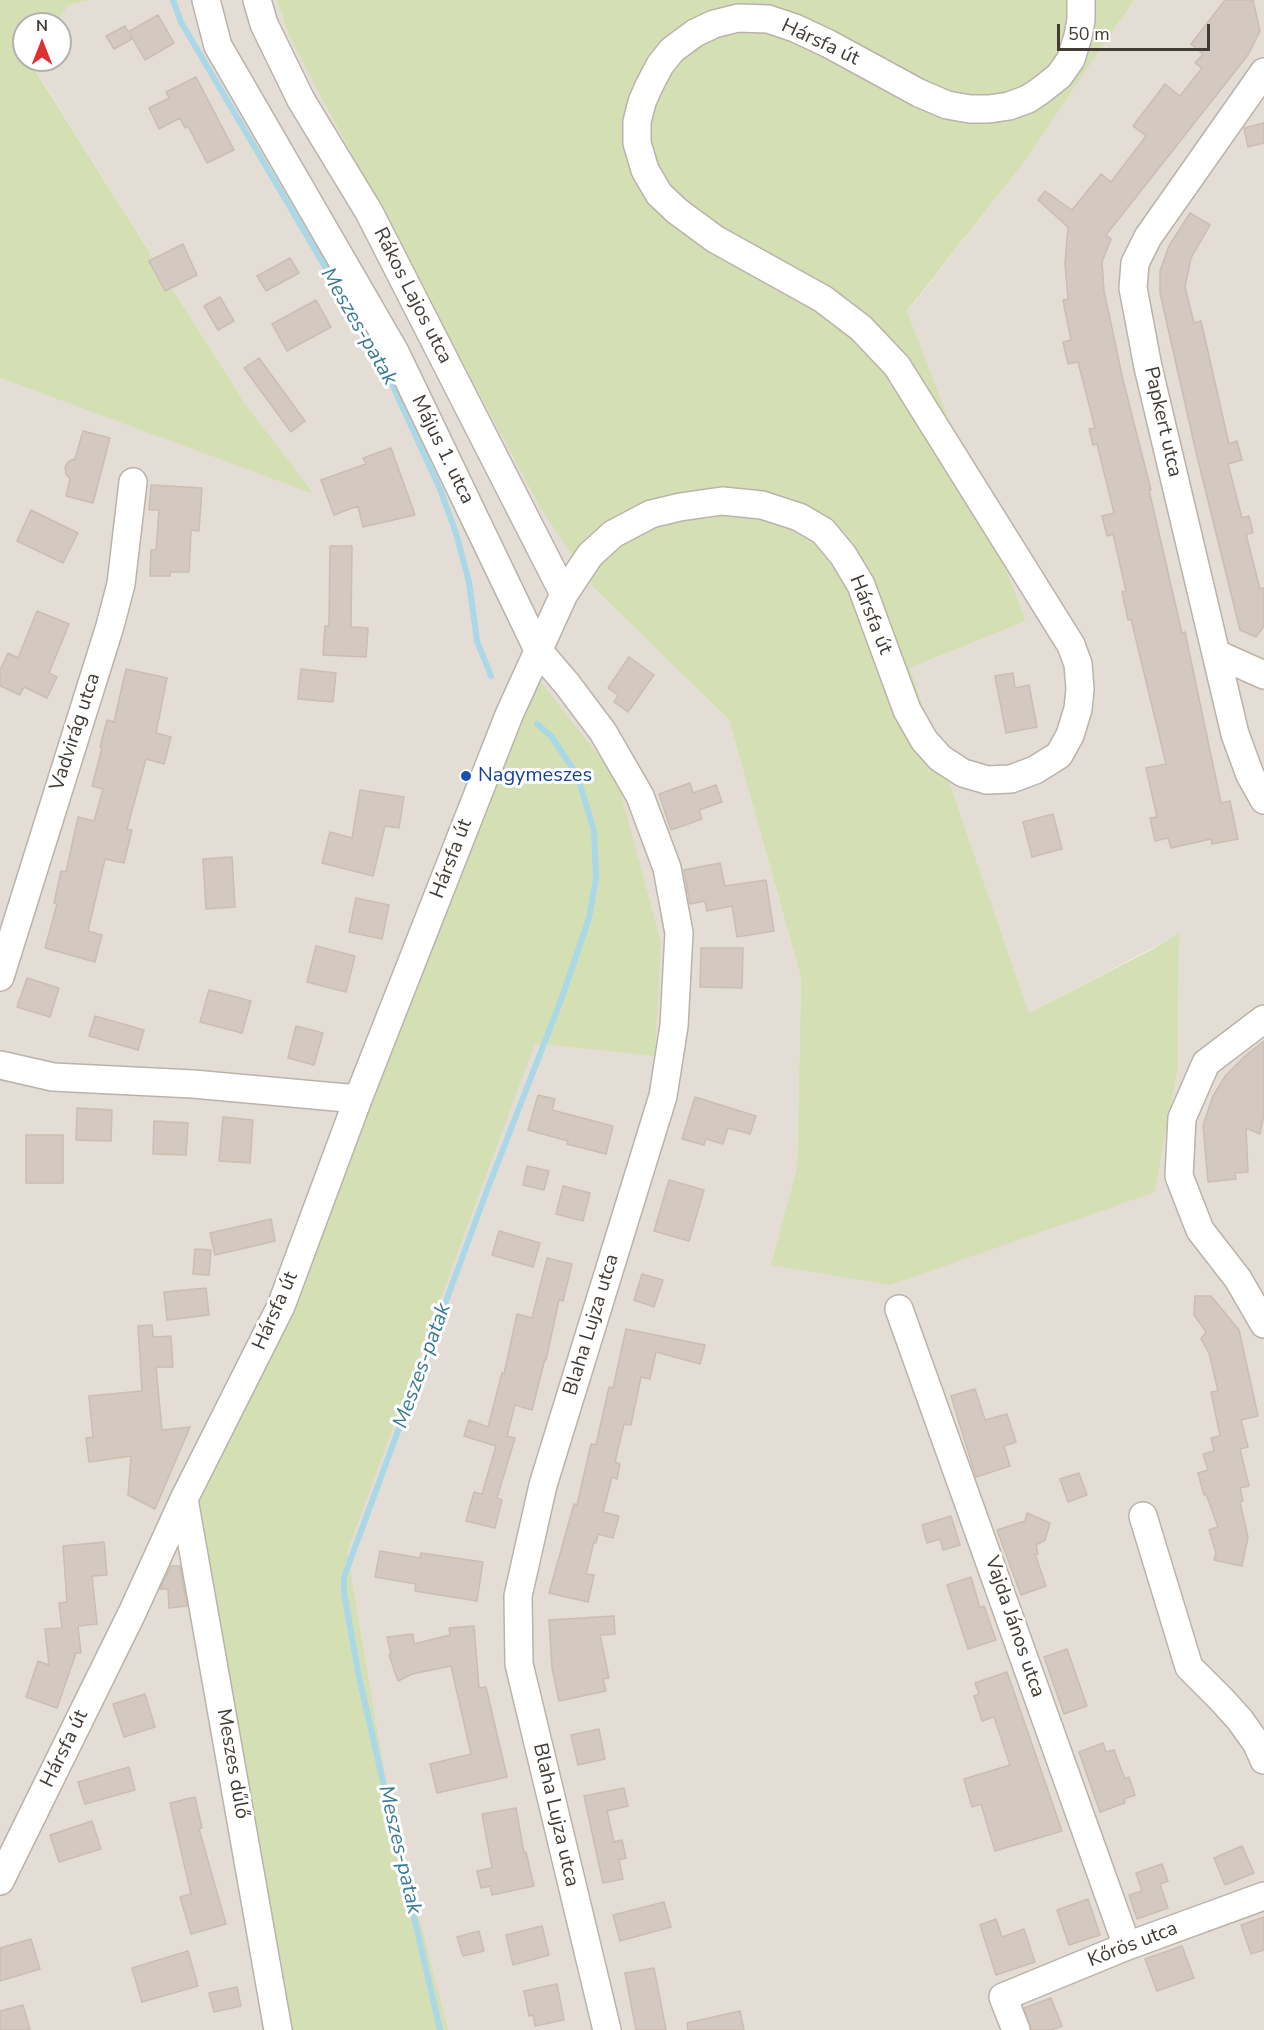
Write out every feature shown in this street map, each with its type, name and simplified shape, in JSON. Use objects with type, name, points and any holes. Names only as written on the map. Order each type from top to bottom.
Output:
[{"type":"street","name":"Május 1. utca","points":[[206,0],[218,46],[395,352],[538,650]]},
{"type":"street","name":"Rákos Lajos utca","points":[[257,0],[264,24],[301,100],[369,212],[564,594]]},
{"type":"street","name":"Hársfa út","points":[[0,1881],[132,1613],[184,1499],[281,1306],[358,1099],[509,715],[564,594],[590,555],[614,534],[651,514],[680,507],[722,501],[762,506],[799,517],[823,531],[843,555],[861,585],[907,710],[924,740],[940,758],[963,773],[987,780],[1011,778],[1035,770],[1059,755],[1070,735],[1078,709],[1080,689],[1078,664],[1071,645],[897,366],[861,328],[823,299],[715,239],[677,211],[659,194],[645,170],[637,143],[637,122],[642,102],[660,65],[672,50],[695,33],[714,24],[738,18],[768,19],[795,28],[919,93],[947,105],[970,109],[1009,106],[1028,99],[1040,91],[1059,76],[1071,59],[1080,28],[1081,0]]},
{"type":"street","name":"Papkert utca","points":[[1264,72],[1148,237],[1135,263],[1133,288],[1148,367],[1235,734],[1250,776],[1264,800]]},
{"type":"street","name":"Vadvirág utca","points":[[0,977],[110,626],[121,584],[133,482]]},
{"type":"street","name":"Blaha Lujza utca","points":[[538,650],[603,732],[639,796],[667,868],[679,933],[674,1026],[663,1096],[543,1485],[518,1596],[519,1664],[607,2030]]},
{"type":"street","points":[[1217,654],[1264,675]]},
{"type":"street","points":[[1264,1019],[1206,1062],[1182,1118],[1179,1176],[1200,1230],[1238,1279],[1264,1324]]},
{"type":"street","points":[[0,1065],[53,1077],[193,1084],[358,1099]]},
{"type":"street","name":"Vajda János utca","points":[[899,1309],[1127,1946]]},
{"type":"street","name":"Meszes dűlő","points":[[184,1499],[278,2030]]},
{"type":"street","points":[[1143,1516],[1189,1667],[1239,1720],[1257,1744],[1264,1760]]},
{"type":"street","name":"Kőrös utca","points":[[1016,2030],[1003,1997],[1127,1946],[1264,1896]]},
{"type":"shaded area","points":[[92,0],[277,0],[289,36],[595,589],[729,720],[801,978],[797,1168],[772,1265],[1155,1192],[1178,1067],[1179,934],[1029,1013],[910,668],[1026,621],[907,312],[1025,161],[1134,0],[1264,0],[1264,2030],[0,2030],[0,378],[313,493],[244,402],[37,72],[72,72],[72,12],[64,12],[69,5]]},
{"type":"green space","points":[[0,0],[92,0],[69,5],[64,12],[12,12],[12,72],[36,72],[244,402],[314,494],[0,378]]},
{"type":"green space","points":[[277,0],[1134,0],[1025,161],[907,311],[1026,621],[910,668],[1029,1013],[1151,950],[1179,933],[1178,1067],[1155,1192],[890,1285],[771,1265],[797,1168],[801,978],[729,720],[595,589],[540,507],[289,36]]},
{"type":"green space","points":[[540,681],[617,779],[661,943],[655,1056],[535,1043],[347,1552],[388,1794],[448,2030],[275,2030],[194,1496]]},
{"type":"building","points":[[1225,0],[1253,0],[1260,31],[1248,55],[1106,235],[1111,239],[1102,262],[1104,291],[1123,380],[1151,490],[1149,490],[1182,633],[1185,632],[1221,803],[1230,801],[1238,839],[1212,844],[1211,839],[1171,848],[1168,838],[1155,841],[1150,818],[1157,817],[1146,768],[1166,764],[1131,619],[1128,620],[1122,592],[1126,591],[1113,534],[1107,536],[1102,516],[1114,513],[1097,444],[1093,445],[1089,429],[1095,428],[1078,362],[1068,364],[1063,342],[1071,340],[1063,300],[1068,299],[1065,264],[1068,227],[1038,200],[1045,191],[1072,210],[1101,174],[1111,182],[1146,136],[1133,126],[1165,84],[1180,96],[1202,68],[1195,63],[1203,54],[1191,44]]},
{"type":"building","points":[[158,15],[174,43],[145,60],[130,34],[132,39],[114,49],[106,36],[125,26],[128,32]]},
{"type":"building","points":[[196,77],[234,150],[207,163],[188,126],[185,128],[180,118],[159,129],[149,108],[169,98],[166,92]]},
{"type":"building","points":[[1264,123],[1264,143],[1248,147],[1244,128]]},
{"type":"building","points":[[1190,213],[1210,225],[1191,258],[1185,287],[1194,323],[1201,321],[1229,444],[1237,441],[1242,460],[1228,464],[1242,518],[1249,516],[1253,533],[1246,534],[1260,589],[1264,588],[1264,626],[1256,637],[1240,630],[1160,293],[1160,271],[1169,246]]},
{"type":"building","points":[[183,244],[197,275],[165,291],[149,261]]},
{"type":"building","points":[[290,258],[299,273],[266,291],[257,276]]},
{"type":"building","points":[[220,297],[234,321],[218,330],[204,306]]},
{"type":"building","points":[[316,300],[331,327],[287,351],[272,324]]},
{"type":"building","points":[[259,358],[305,421],[291,432],[244,368]]},
{"type":"building","points":[[83,431],[110,438],[93,503],[66,496],[70,479],[65,467],[69,461],[75,459]]},
{"type":"building","points":[[391,448],[415,515],[363,527],[358,506],[334,515],[321,480],[366,464],[363,458]]},
{"type":"building","points":[[151,485],[202,488],[199,531],[191,530],[189,572],[170,572],[170,576],[150,576],[151,550],[156,550],[159,510],[149,510]]},
{"type":"building","points":[[31,510],[78,533],[63,563],[17,541]]},
{"type":"building","points":[[330,546],[352,546],[351,627],[368,628],[366,657],[323,655],[325,626],[329,626]]},
{"type":"building","points":[[37,611],[69,624],[49,673],[57,677],[47,698],[24,687],[20,695],[0,686],[0,670],[8,653],[18,658]]},
{"type":"building","points":[[629,657],[654,675],[628,712],[614,702],[618,695],[608,688]]},
{"type":"building","points":[[126,669],[167,678],[156,733],[171,737],[164,764],[146,759],[127,829],[132,830],[124,863],[105,859],[88,931],[102,935],[95,962],[45,948],[57,904],[54,903],[61,871],[66,872],[78,817],[94,821],[103,789],[92,786],[102,748],[100,747],[107,720],[114,722]]},
{"type":"building","points":[[301,669],[336,673],[333,702],[298,699]]},
{"type":"building","points":[[1013,673],[1015,688],[1029,685],[1037,727],[1006,733],[995,676]]},
{"type":"building","points":[[690,783],[693,793],[716,785],[722,802],[699,810],[702,819],[671,830],[659,794]]},
{"type":"building","points":[[360,790],[404,797],[399,828],[385,826],[373,876],[322,863],[330,832],[352,838]]},
{"type":"building","points":[[1053,814],[1062,849],[1032,857],[1023,822]]},
{"type":"building","points":[[232,857],[235,907],[206,909],[203,859]]},
{"type":"building","points":[[720,863],[725,886],[766,880],[774,931],[737,937],[732,906],[707,911],[705,901],[690,904],[684,870]]},
{"type":"building","points":[[356,898],[389,905],[382,939],[349,932]]},
{"type":"building","points":[[316,946],[355,956],[346,992],[307,982]]},
{"type":"building","points":[[701,948],[743,948],[742,988],[700,987]]},
{"type":"building","points":[[27,978],[59,988],[50,1017],[17,1007]]},
{"type":"building","points":[[209,990],[251,1001],[242,1033],[200,1022]]},
{"type":"building","points":[[95,1016],[144,1030],[138,1050],[89,1036]]},
{"type":"building","points":[[296,1026],[323,1033],[314,1065],[288,1058]]},
{"type":"building","points":[[1264,1041],[1264,1114],[1260,1134],[1246,1128],[1248,1172],[1235,1173],[1236,1179],[1208,1182],[1203,1125],[1213,1096],[1226,1075]]},
{"type":"building","points":[[538,1095],[555,1099],[552,1110],[613,1126],[606,1154],[567,1144],[568,1141],[528,1130]]},
{"type":"building","points":[[695,1097],[756,1116],[750,1134],[728,1128],[723,1144],[706,1139],[704,1145],[682,1139]]},
{"type":"building","points":[[77,1108],[112,1110],[111,1141],[76,1140]]},
{"type":"building","points":[[223,1117],[253,1120],[250,1163],[219,1161]]},
{"type":"building","points":[[154,1121],[188,1123],[186,1155],[153,1154]]},
{"type":"building","points":[[26,1135],[63,1135],[63,1183],[26,1183]]},
{"type":"building","points":[[527,1166],[549,1171],[544,1190],[523,1185]]},
{"type":"building","points":[[669,1180],[704,1190],[689,1241],[654,1231]]},
{"type":"building","points":[[563,1186],[590,1193],[583,1221],[556,1214]]},
{"type":"building","points":[[271,1219],[275,1241],[215,1255],[210,1233]]},
{"type":"building","points":[[499,1231],[540,1243],[533,1267],[492,1255]]},
{"type":"building","points":[[195,1249],[211,1250],[209,1275],[193,1274]]},
{"type":"building","points":[[547,1258],[572,1264],[563,1301],[559,1300],[532,1410],[515,1405],[507,1436],[515,1438],[497,1498],[502,1500],[495,1528],[466,1521],[474,1492],[482,1494],[496,1446],[464,1436],[469,1420],[488,1427],[502,1373],[504,1374],[517,1314],[532,1318]]},
{"type":"building","points":[[642,1274],[663,1280],[654,1307],[634,1300]]},
{"type":"building","points":[[206,1288],[209,1315],[167,1320],[164,1292]]},
{"type":"building","points":[[1195,1296],[1211,1296],[1239,1330],[1258,1416],[1241,1420],[1248,1447],[1240,1449],[1249,1486],[1240,1488],[1243,1501],[1240,1502],[1248,1537],[1242,1566],[1214,1560],[1216,1553],[1209,1530],[1218,1527],[1206,1494],[1204,1495],[1198,1473],[1208,1470],[1203,1454],[1214,1451],[1211,1438],[1220,1436],[1211,1392],[1218,1391],[1209,1353],[1201,1339],[1206,1332],[1194,1315]]},
{"type":"building","points":[[152,1325],[153,1337],[171,1336],[173,1367],[156,1367],[162,1430],[190,1427],[155,1509],[128,1495],[131,1456],[89,1462],[86,1438],[93,1437],[89,1396],[142,1391],[138,1326]]},
{"type":"building","points":[[626,1329],[705,1345],[700,1364],[656,1352],[650,1379],[641,1377],[631,1425],[624,1424],[615,1462],[620,1464],[617,1479],[612,1477],[603,1512],[619,1516],[613,1538],[598,1534],[596,1543],[594,1542],[586,1574],[594,1575],[588,1602],[549,1593],[574,1504],[577,1505],[591,1444],[596,1445],[609,1387],[613,1388]]},
{"type":"building","points":[[975,1389],[985,1420],[1007,1414],[1016,1442],[1004,1446],[1010,1466],[976,1477],[951,1396]]},
{"type":"building","points":[[1079,1473],[1087,1495],[1068,1502],[1060,1479]]},
{"type":"building","points":[[1027,1513],[1050,1523],[1045,1540],[1036,1545],[1038,1554],[1035,1554],[1046,1586],[1021,1595],[997,1530],[1025,1521]]},
{"type":"building","points":[[951,1516],[960,1545],[943,1550],[940,1539],[927,1543],[922,1525]]},
{"type":"building","points":[[104,1542],[107,1575],[92,1576],[97,1624],[78,1626],[81,1653],[76,1653],[57,1708],[26,1697],[38,1661],[49,1665],[45,1629],[62,1628],[59,1603],[67,1602],[63,1546]]},
{"type":"building","points":[[380,1551],[420,1558],[421,1553],[483,1562],[477,1601],[415,1591],[416,1584],[375,1577]]},
{"type":"building","points":[[171,1566],[180,1566],[187,1606],[169,1608],[168,1589],[160,1589]]},
{"type":"building","points":[[971,1577],[980,1608],[984,1606],[996,1640],[968,1649],[947,1585]]},
{"type":"building","points":[[614,1616],[615,1634],[600,1635],[609,1678],[603,1679],[606,1691],[559,1701],[552,1668],[549,1620]]},
{"type":"building","points":[[474,1626],[479,1688],[486,1687],[507,1777],[437,1793],[430,1764],[471,1754],[451,1666],[412,1674],[398,1681],[389,1655],[391,1654],[387,1637],[413,1634],[414,1644],[450,1635],[449,1628]]},
{"type":"building","points":[[1067,1649],[1087,1706],[1064,1714],[1044,1657]]},
{"type":"building","points":[[1007,1672],[1062,1831],[995,1851],[981,1804],[972,1807],[964,1779],[1010,1765],[994,1717],[982,1721],[974,1696],[979,1694],[975,1683]]},
{"type":"building","points":[[145,1694],[155,1727],[124,1737],[113,1704]]},
{"type":"building","points":[[599,1729],[605,1759],[578,1765],[571,1735]]},
{"type":"building","points":[[1103,1743],[1106,1752],[1114,1750],[1125,1779],[1129,1777],[1135,1795],[1124,1799],[1125,1803],[1100,1812],[1079,1752]]},
{"type":"building","points":[[129,1767],[135,1790],[85,1804],[78,1782]]},
{"type":"building","points":[[624,1788],[628,1806],[607,1811],[614,1842],[622,1840],[626,1858],[619,1860],[623,1879],[603,1883],[584,1796]]},
{"type":"building","points":[[195,1797],[202,1828],[199,1829],[226,1924],[191,1934],[180,1897],[191,1894],[170,1803]]},
{"type":"building","points":[[516,1808],[524,1853],[526,1852],[534,1886],[492,1895],[490,1886],[481,1888],[477,1871],[492,1868],[482,1814]]},
{"type":"building","points":[[92,1821],[101,1849],[59,1862],[50,1835]]},
{"type":"building","points":[[1242,1846],[1254,1873],[1225,1885],[1214,1858]]},
{"type":"building","points":[[1162,1864],[1168,1881],[1160,1884],[1168,1908],[1137,1919],[1129,1895],[1142,1891],[1136,1873]]},
{"type":"building","points":[[1088,1899],[1100,1935],[1069,1945],[1057,1910]]},
{"type":"building","points":[[664,1902],[671,1927],[620,1941],[613,1915]]},
{"type":"building","points":[[1264,1917],[1264,1950],[1251,1954],[1241,1925]]},
{"type":"building","points":[[996,1919],[1002,1937],[1024,1929],[1035,1962],[996,1975],[980,1925]]},
{"type":"building","points":[[542,1926],[549,1955],[513,1965],[506,1935]]},
{"type":"building","points":[[479,1931],[484,1951],[463,1956],[457,1937]]},
{"type":"building","points":[[31,1939],[40,1969],[0,1981],[0,1948]]},
{"type":"building","points":[[1182,1946],[1194,1978],[1157,1991],[1145,1959]]},
{"type":"building","points":[[188,1951],[198,1986],[142,2002],[132,1968]]},
{"type":"building","points":[[654,1968],[666,2030],[636,2030],[625,1973]]},
{"type":"building","points":[[557,1984],[564,2020],[535,2026],[533,2015],[529,2016],[524,1991]]},
{"type":"building","points":[[237,1987],[241,2006],[214,2012],[209,1993]]},
{"type":"building","points":[[1051,1998],[1062,2026],[1051,2030],[1031,2030],[1024,2008]]},
{"type":"building","points":[[23,2005],[30,2030],[0,2030],[0,2011]]},
{"type":"building","points":[[740,2011],[744,2030],[688,2030],[687,2023]]},
{"type":"waterway","name":"Meszes-patak","points":[[173,0],[181,22],[392,384],[440,489],[456,533],[469,582],[477,641],[491,676]]},
{"type":"waterway","name":"Meszes-patak","points":[[440,2030],[359,1677],[344,1593],[344,1577],[486,1193],[561,1000],[589,918],[596,878],[594,831],[577,775],[551,736],[537,724]]},
{"type":"place","name":"Nagymeszes","points":[[466,776]]}]
